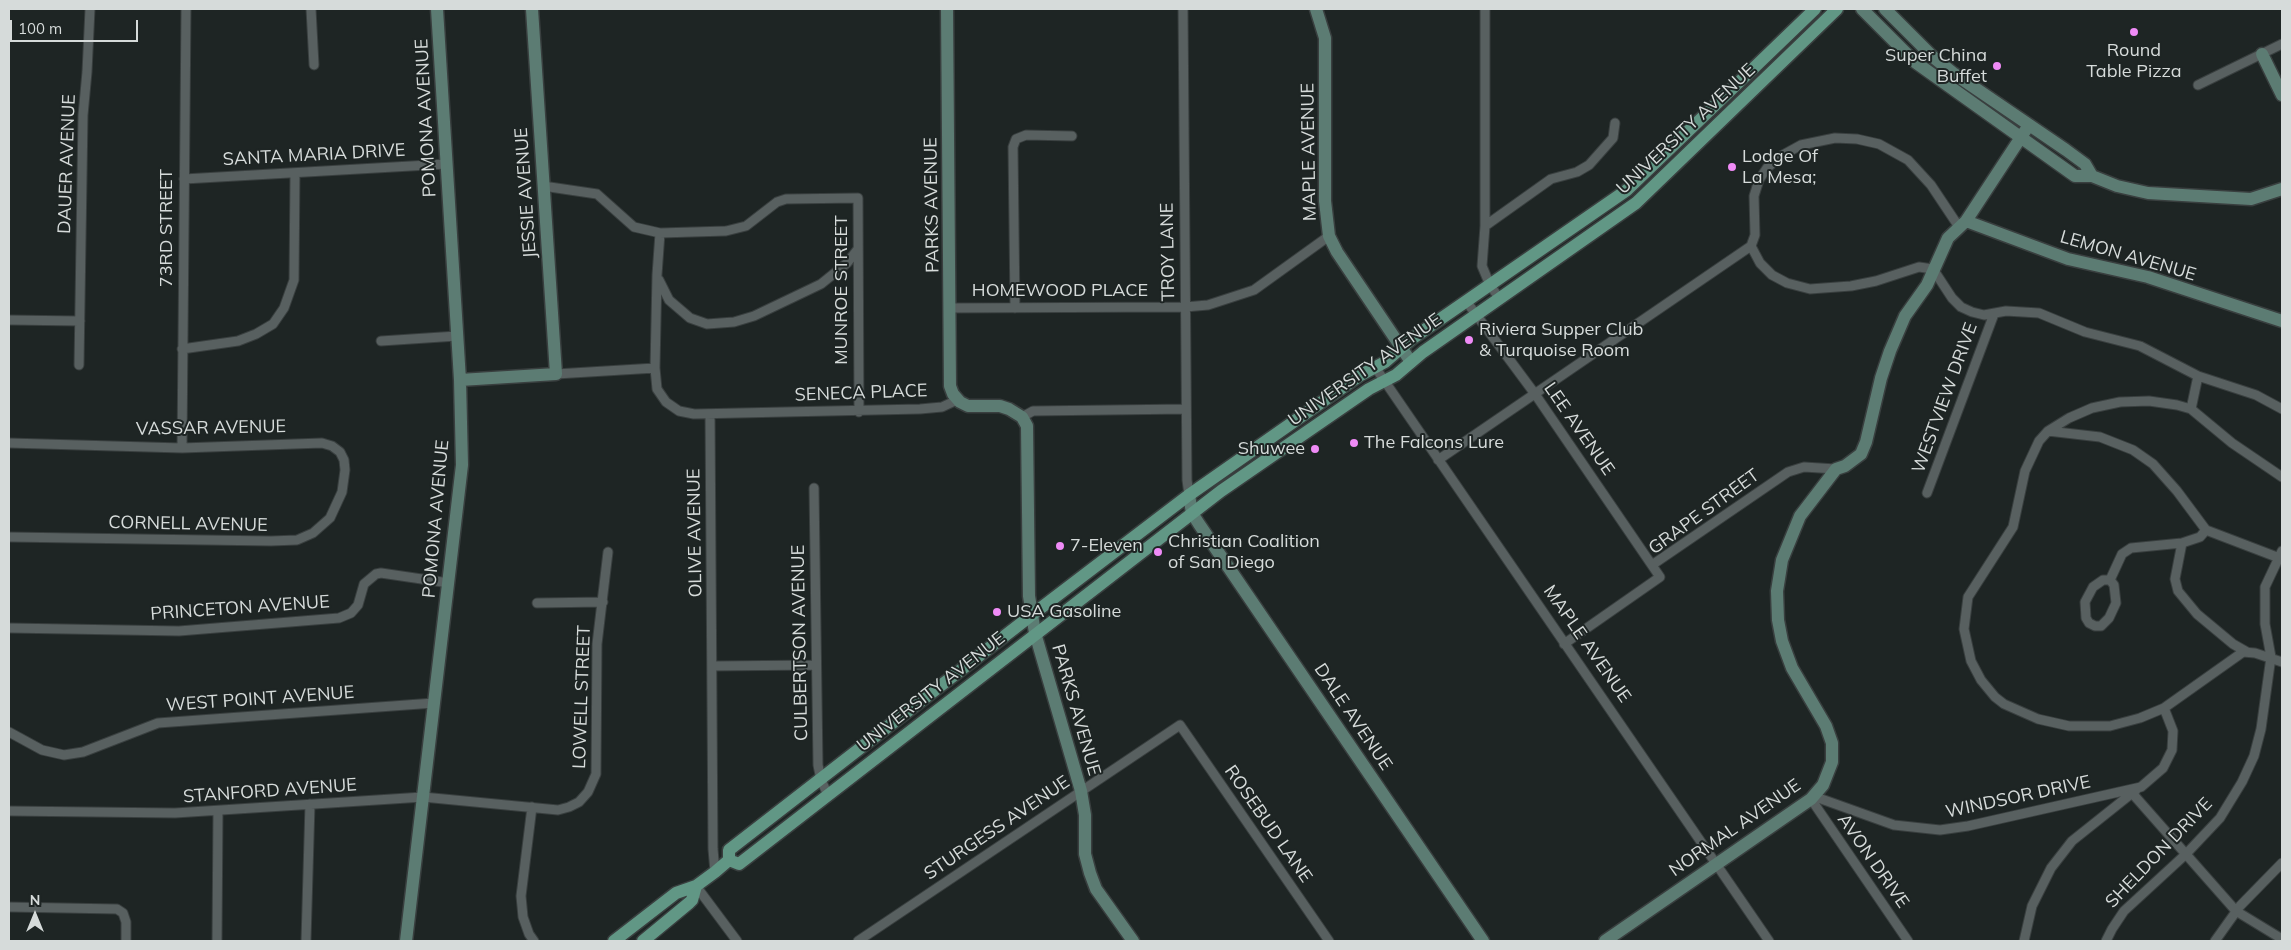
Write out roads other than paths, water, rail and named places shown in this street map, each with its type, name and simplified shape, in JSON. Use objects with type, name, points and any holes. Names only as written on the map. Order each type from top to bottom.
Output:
[{"type":"main road","name":"UNIVERSITY AVENUE","points":[[614,941],[676,893],[696,886],[715,872],[729,860],[730,850],[1032,614],[1189,495],[1319,404],[1385,362],[1401,348],[1466,301],[1627,190],[1815,9]]},
{"type":"main road","name":"UNIVERSITY AVENUE","points":[[729,860],[739,864],[1192,513],[1369,389],[1385,382],[1476,314],[1636,203],[1837,9]]},
{"type":"main road","name":"UNIVERSITY AVENUE","points":[[643,941],[692,900],[696,886]]},
{"type":"street","name":"DAUER AVENUE","points":[[79,365],[83,115],[90,9]]},
{"type":"street","name":"73RD STREET","points":[[182,448],[186,9]]},
{"type":"street","points":[[311,9],[314,65]]},
{"type":"street","name":"POMONA AVENUE","points":[[406,941],[462,465],[460,380],[437,9]]},
{"type":"street","name":"JESSIE AVENUE","points":[[532,9],[556,374]]},
{"type":"street","name":"PARKS AVENUE","points":[[947,9],[951,308],[950,386],[957,400]]},
{"type":"street","name":"TROY LANE","points":[[1182,9],[1186,409],[1189,495]]},
{"type":"street","name":"MAPLE AVENUE","points":[[1316,9],[1324,38],[1324,201],[1329,236],[1337,252],[1411,362]]},
{"type":"street","points":[[1485,9],[1485,226],[1482,266],[1490,285],[1499,298]]},
{"type":"street","points":[[1862,9],[1915,62],[2075,176],[2092,176],[2117,186],[2148,193],[2251,199],[2282,189]]},
{"type":"street","points":[[1884,9],[1933,57],[2084,164],[2092,176]]},
{"type":"street","points":[[2198,85],[2282,44]]},
{"type":"street","points":[[2262,54],[2282,95]]},
{"type":"street","points":[[1485,226],[1551,179],[1577,172],[1588,165],[1613,138],[1614,123]]},
{"type":"street","name":"NORMAL AVENUE","points":[[1605,941],[1812,798],[1822,785],[1832,762],[1832,743],[1826,726],[1792,668],[1782,641],[1778,620],[1777,591],[1782,560],[1800,516],[1836,469],[1845,466],[1861,454],[1866,442],[1881,378],[1890,350],[1905,316],[1927,285],[1948,238],[1962,224],[2029,125]]},
{"type":"street","points":[[1015,308],[1013,147],[1016,139],[1026,135],[1072,136]]},
{"type":"street","points":[[1438,460],[1751,246],[1755,235],[1754,196],[1759,180],[1767,168],[1781,156],[1801,145],[1835,138],[1857,139],[1879,144],[1908,160],[1928,180],[1962,224]]},
{"type":"street","name":"SANTA MARIA DRIVE","points":[[184,179],[446,164]]},
{"type":"street","points":[[182,349],[238,340],[256,334],[273,324],[284,308],[294,280],[295,173]]},
{"type":"street","points":[[543,186],[597,194],[634,227],[660,233],[655,368],[657,389],[666,402],[679,411],[694,414],[710,414]]},
{"type":"street","name":"MUNROE STREET","points":[[660,233],[726,231],[746,226],[778,202],[786,199],[858,198],[859,412]]},
{"type":"street","name":"LEMON AVENUE","points":[[1962,224],[2068,259],[2148,277],[2282,320]]},
{"type":"street","name":"HOMEWOOD PLACE","points":[[951,308],[1185,308],[1208,306],[1248,293],[1329,236]]},
{"type":"street","points":[[1751,246],[1760,263],[1772,275],[1794,286],[1810,289],[1851,286],[1876,281],[1919,267],[1933,269],[1952,298],[1962,307],[1978,314],[1994,314],[2006,311],[2039,313],[2085,332],[2140,346],[2198,376],[2256,396],[2282,408]]},
{"type":"street","points":[[657,275],[669,300],[685,314],[701,322],[720,324],[748,318],[821,284],[847,263],[858,249]]},
{"type":"street","name":"LEE AVENUE","points":[[1466,301],[1535,394],[1652,564]]},
{"type":"street","name":"WESTVIEW DRIVE","points":[[1927,493],[1994,314]]},
{"type":"street","points":[[9,320],[80,321]]},
{"type":"street","points":[[381,341],[457,336]]},
{"type":"street","name":"MAPLE AVENUE","points":[[1375,367],[1769,941]]},
{"type":"street","points":[[460,380],[655,368]]},
{"type":"street","points":[[2191,409],[2198,376]]},
{"type":"street","points":[[957,400],[968,406],[1000,406],[1022,417],[1033,411],[1186,409]]},
{"type":"street","name":"SENECA PLACE","points":[[710,414],[859,412],[942,408],[957,400]]},
{"type":"street","points":[[2247,652],[2238,654],[2164,708],[2136,720],[2110,726],[2082,727],[2053,723],[2004,704],[1981,680],[1971,661],[1964,629],[1968,597],[2013,527],[2025,471],[2039,441],[2048,431],[2080,413],[2120,402],[2149,401],[2191,409],[2232,443],[2282,477]]},
{"type":"street","name":"OLIVE AVENUE","points":[[710,414],[713,849],[715,872]]},
{"type":"street","name":"PARKS AVENUE","points":[[1022,417],[1027,426],[1029,590],[1035,633],[1081,791],[1085,814],[1085,854],[1090,873],[1096,889],[1133,941]]},
{"type":"street","points":[[2048,431],[2100,437],[2133,450],[2153,464],[2177,491],[2206,530],[2281,556]]},
{"type":"street","name":"VASSAR AVENUE","points":[[9,443],[182,448],[299,442],[327,444],[337,449],[344,460],[342,492]]},
{"type":"street","name":"GRAPE STREET","points":[[1564,644],[1660,577],[1652,564],[1788,472],[1804,467],[1836,469]]},
{"type":"street","name":"CULBERTSON AVENUE","points":[[814,488],[818,765],[820,780],[828,795]]},
{"type":"street","name":"CORNELL AVENUE","points":[[9,537],[289,541],[308,536],[326,523],[337,508],[342,492]]},
{"type":"street","points":[[1189,495],[1192,513]]},
{"type":"street","name":"DALE AVENUE","points":[[1192,513],[1483,941]]},
{"type":"street","points":[[2110,580],[2098,583],[2087,597],[2086,618],[2089,623],[2095,626],[2101,626],[2114,609],[2115,591],[2110,580],[2122,554],[2131,548],[2182,543],[2200,537],[2206,530]]},
{"type":"street","points":[[2182,543],[2175,578],[2178,591],[2197,614],[2233,644],[2247,652],[2282,662]]},
{"type":"street","name":"LOWELL STREET","points":[[532,808],[558,810],[569,807],[584,797],[594,780],[596,761],[597,644],[608,552]]},
{"type":"street","name":"SHELDON DRIVE","points":[[2106,941],[2124,911],[2186,854],[2220,818],[2242,782],[2254,756],[2261,729],[2271,658],[2265,624],[2265,587],[2281,556]]},
{"type":"street","name":"PRINCETON AVENUE","points":[[9,628],[179,631],[338,618],[351,612],[358,605],[364,584],[376,574],[449,583]]},
{"type":"street","points":[[538,603],[603,602]]},
{"type":"street","points":[[713,666],[816,665]]},
{"type":"street","name":"WEST POINT AVENUE","points":[[9,732],[42,750],[64,755],[82,752],[158,723],[434,703]]},
{"type":"street","name":"WINDSOR DRIVE","points":[[1812,798],[1894,825],[1940,830],[1968,826],[2141,786],[2163,768],[2172,750],[2173,731],[2164,708]]},
{"type":"street","name":"STURGESS AVENUE","points":[[858,941],[1180,725]]},
{"type":"street","name":"ROSEBUD LANE","points":[[1180,725],[1329,941]]},
{"type":"street","points":[[2024,941],[2032,906],[2051,868],[2072,841],[2141,786]]},
{"type":"street","points":[[2132,793],[2236,911],[2282,939]]},
{"type":"street","name":"STANFORD AVENUE","points":[[9,811],[174,813],[423,797],[532,808]]},
{"type":"street","name":"AVON DRIVE","points":[[1812,798],[1908,941]]},
{"type":"street","points":[[306,941],[310,804]]},
{"type":"street","points":[[532,808],[521,896],[523,917],[529,934],[534,941]]},
{"type":"street","points":[[216,941],[218,811]]},
{"type":"street","points":[[2215,941],[2236,911],[2282,862]]},
{"type":"street","points":[[696,886],[737,941]]},
{"type":"street","points":[[9,907],[117,909],[123,912],[126,922],[126,941]]},
{"type":"place","name":"Round Table Pizza","points":[[2134,32]]},
{"type":"place","name":"Super China Buffet","points":[[1997,66]]},
{"type":"place","name":"Lodge Of La Mesa;","points":[[1732,167]]},
{"type":"place","name":"Riviera Supper Club & Turquoise Room","points":[[1469,340]]},
{"type":"place","name":"The Falcons Lure","points":[[1354,443]]},
{"type":"place","name":"Shuwee","points":[[1315,449]]},
{"type":"place","name":"7-Eleven","points":[[1060,546]]},
{"type":"place","name":"Christian Coalition of San Diego","points":[[1158,552]]},
{"type":"place","name":"USA Gasoline","points":[[997,612]]}]
